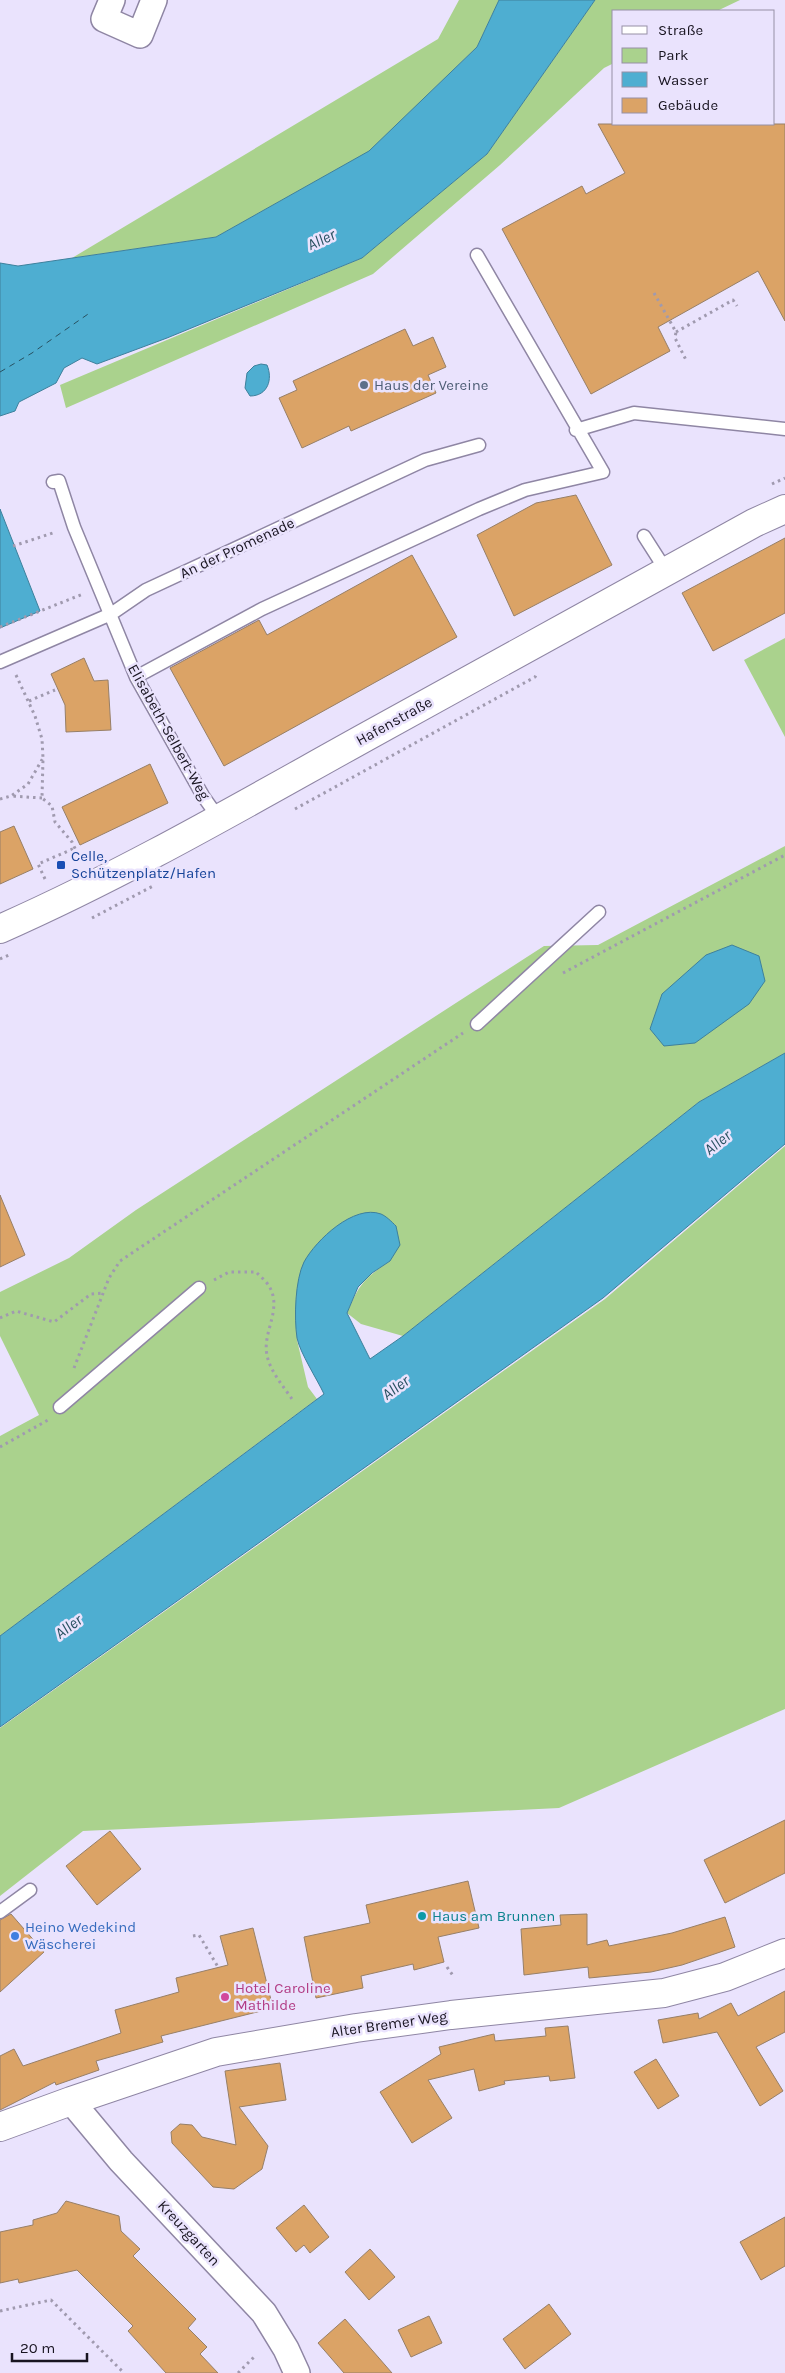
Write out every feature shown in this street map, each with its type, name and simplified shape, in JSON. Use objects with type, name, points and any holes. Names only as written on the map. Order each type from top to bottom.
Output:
[{"type":"street","points":[[112,0],[104,19],[140,34],[154,0]]},
{"type":"street","name":"Hafenstraße","points":[[0,929],[93,886],[220,820],[371,733],[785,508]]},
{"type":"street","name":"Alter Bremer Weg","points":[[0,2127],[71,2100],[216,2052],[356,2028],[451,2015],[664,1993],[725,1977],[785,1953]]},
{"type":"street","name":"Kreuzgarten","points":[[71,2100],[121,2161],[264,2313],[286,2349],[297,2373]]},
{"type":"lane","points":[[136,677],[262,608],[479,509],[525,490],[603,472],[576,430],[477,255]]},
{"type":"lane","points":[[576,430],[634,413],[785,428]]},
{"type":"lane","name":"An der Promenade","points":[[0,662],[111,614],[146,590],[426,460],[479,445]]},
{"type":"lane","name":"Elisabeth-Selbert-Weg","points":[[53,482],[59,481],[74,527],[136,677],[203,796],[220,820]]},
{"type":"lane","points":[[644,536],[667,572]]},
{"type":"lane","points":[[477,1024],[599,912]]},
{"type":"lane","points":[[60,1407],[199,1288]]},
{"type":"lane","points":[[0,1912],[30,1890]]},
{"type":"path","points":[[654,293],[676,332],[675,338],[686,360]]},
{"type":"path","points":[[676,332],[733,300],[737,306]]},
{"type":"path","points":[[13,546],[45,535]]},
{"type":"path","points":[[0,627],[72,598]]},
{"type":"path","points":[[18,675],[42,740],[42,798]]},
{"type":"path","points":[[29,701],[56,690]]},
{"type":"path","points":[[11,796],[28,784],[43,758]]},
{"type":"path","points":[[0,799],[11,796],[42,798],[52,806],[55,822],[75,848],[81,861]]},
{"type":"path","points":[[45,879],[38,864],[75,848]]},
{"type":"path","points":[[560,975],[785,855]]},
{"type":"path","points":[[0,1447],[48,1421],[60,1407],[109,1278],[120,1261],[477,1024]]},
{"type":"path","points":[[199,1288],[229,1272],[256,1272],[270,1287],[275,1309],[267,1337],[267,1355],[274,1372],[294,1402]]},
{"type":"path","points":[[0,1318],[16,1311],[54,1322],[92,1294],[103,1294]]},
{"type":"path","points":[[193,1936],[199,1935],[218,1967]]},
{"type":"path","points":[[447,1967],[454,1977]]},
{"type":"path","points":[[0,2311],[51,2300],[124,2373]]},
{"type":"path","points":[[238,2373],[256,2355]]},
{"type":"green space","points":[[459,0],[499,0],[477,47],[369,152],[216,237],[72,258],[438,39]]},
{"type":"green space","points":[[595,0],[740,0],[719,10],[612,10],[612,64],[604,68],[500,165],[373,274],[66,408],[60,385],[362,258],[487,154]]},
{"type":"green space","points":[[785,638],[785,737],[744,660]]},
{"type":"green space","points":[[785,846],[785,1053],[699,1102],[403,1336],[361,1324],[347,1313],[363,1283],[374,1272],[390,1261],[381,1214],[364,1213],[344,1221],[296,1296],[297,1340],[308,1387],[317,1399],[0,1636],[0,1436],[39,1415],[0,1336],[0,1292],[69,1258],[136,1210],[544,946],[598,945]]},
{"type":"green space","points":[[785,1146],[785,1709],[559,1808],[83,1831],[0,1896],[0,1728],[605,1299]]},
{"type":"water","name":"Aller","points":[[499,0],[595,0],[487,154],[362,258],[167,338],[97,364],[82,358],[64,368],[56,383],[19,402],[15,411],[0,416],[0,263],[18,266],[216,237],[369,151],[477,47]]},
{"type":"water","points":[[267,365],[269,370],[268,386],[261,393],[250,396],[245,388],[247,373],[254,366]]},
{"type":"water","points":[[0,509],[40,611],[0,628]]},
{"type":"water","points":[[732,945],[759,956],[765,981],[749,1004],[695,1043],[664,1046],[650,1029],[662,994],[706,955]]},
{"type":"water","name":"Aller","points":[[785,1053],[785,1144],[603,1298],[0,1727],[0,1636],[324,1394],[297,1338],[297,1289],[304,1262],[317,1244],[337,1226],[359,1214],[370,1212],[383,1215],[396,1226],[400,1245],[390,1261],[372,1273],[358,1287],[347,1313],[370,1359],[403,1336],[699,1102]]},
{"type":"building","points":[[598,124],[785,124],[785,321],[758,271],[658,327],[670,351],[591,394],[502,229],[582,186],[586,194],[625,173]]},
{"type":"building","name":"Haus der Vereine","points":[[405,329],[413,346],[433,337],[446,367],[428,375],[436,393],[351,431],[349,426],[302,448],[279,398],[297,390],[293,381]]},
{"type":"building","points":[[576,495],[612,565],[514,616],[477,535],[536,503]]},
{"type":"building","points":[[785,538],[785,613],[713,651],[682,593]]},
{"type":"building","points":[[412,555],[457,637],[224,766],[170,668],[259,620],[267,635]]},
{"type":"building","points":[[84,658],[94,681],[108,680],[111,730],[66,732],[65,705],[51,674]]},
{"type":"building","points":[[150,764],[168,803],[80,845],[62,807]]},
{"type":"building","points":[[14,826],[33,869],[0,884],[0,832]]},
{"type":"building","points":[[0,1195],[25,1255],[0,1267]]},
{"type":"building","points":[[785,1820],[785,1873],[725,1903],[704,1860]]},
{"type":"building","points":[[110,1831],[141,1869],[97,1905],[66,1866]]},
{"type":"building","name":"Haus am Brunnen","points":[[468,1881],[479,1928],[438,1937],[444,1962],[414,1970],[413,1964],[361,1976],[363,1988],[316,1998],[304,1937],[370,1923],[366,1905]]},
{"type":"building","name":"Heino Wedekind Wäscherei","points":[[11,1914],[44,1952],[0,1992],[0,1920]]},
{"type":"building","points":[[587,1914],[587,1945],[607,1940],[609,1946],[672,1933],[725,1917],[735,1947],[682,1965],[651,1972],[589,1978],[588,1967],[524,1975],[521,1929],[561,1925],[560,1915]]},
{"type":"building","points":[[253,1928],[273,2008],[161,2036],[163,2042],[96,2061],[99,2070],[56,2085],[55,2082],[0,2110],[0,2056],[14,2049],[23,2066],[121,2033],[115,2010],[179,1992],[176,1978],[228,1965],[220,1936]]},
{"type":"building","points":[[785,1991],[785,2032],[756,2047],[783,2091],[760,2106],[717,2032],[663,2043],[658,2020],[698,2013],[699,2019],[731,2003],[738,2016]]},
{"type":"building","points":[[568,2026],[575,2078],[550,2081],[549,2076],[504,2081],[505,2084],[479,2091],[474,2069],[428,2080],[452,2118],[412,2143],[380,2092],[441,2054],[439,2047],[494,2034],[495,2041],[546,2036],[545,2028]]},
{"type":"building","points":[[656,2059],[679,2096],[658,2109],[634,2072]]},
{"type":"building","points":[[280,2063],[286,2100],[239,2107],[268,2146],[262,2169],[234,2189],[213,2187],[172,2143],[171,2132],[180,2124],[192,2125],[202,2137],[236,2145],[225,2071]]},
{"type":"building","points":[[66,2201],[119,2216],[121,2231],[140,2249],[133,2256],[196,2319],[188,2328],[207,2347],[200,2354],[218,2373],[166,2373],[128,2331],[133,2326],[77,2270],[19,2283],[18,2279],[0,2283],[0,2232],[33,2225],[33,2220],[57,2213]]},
{"type":"building","points":[[304,2205],[329,2237],[310,2253],[304,2245],[296,2252],[276,2228]]},
{"type":"building","points":[[785,2217],[785,2266],[761,2280],[740,2242]]},
{"type":"building","points":[[370,2249],[395,2277],[369,2300],[345,2272]]},
{"type":"building","points":[[549,2304],[571,2334],[525,2369],[503,2339]]},
{"type":"building","points":[[429,2316],[442,2343],[411,2357],[398,2330]]},
{"type":"building","points":[[345,2319],[392,2373],[344,2373],[318,2343]]},
{"type":"ferry route","points":[[0,372],[32,353],[91,312]]},
{"type":"place","name":"Haus der Vereine","points":[[364,385]]},
{"type":"place","name":"Celle, Schützenplatz/Hafen","points":[[61,865]]},
{"type":"place","name":"Haus am Brunnen","points":[[422,1916]]},
{"type":"place","name":"Heino Wedekind Wäscherei","points":[[15,1936]]},
{"type":"place","name":"Hotel Caroline Mathilde","points":[[225,1997]]}]
